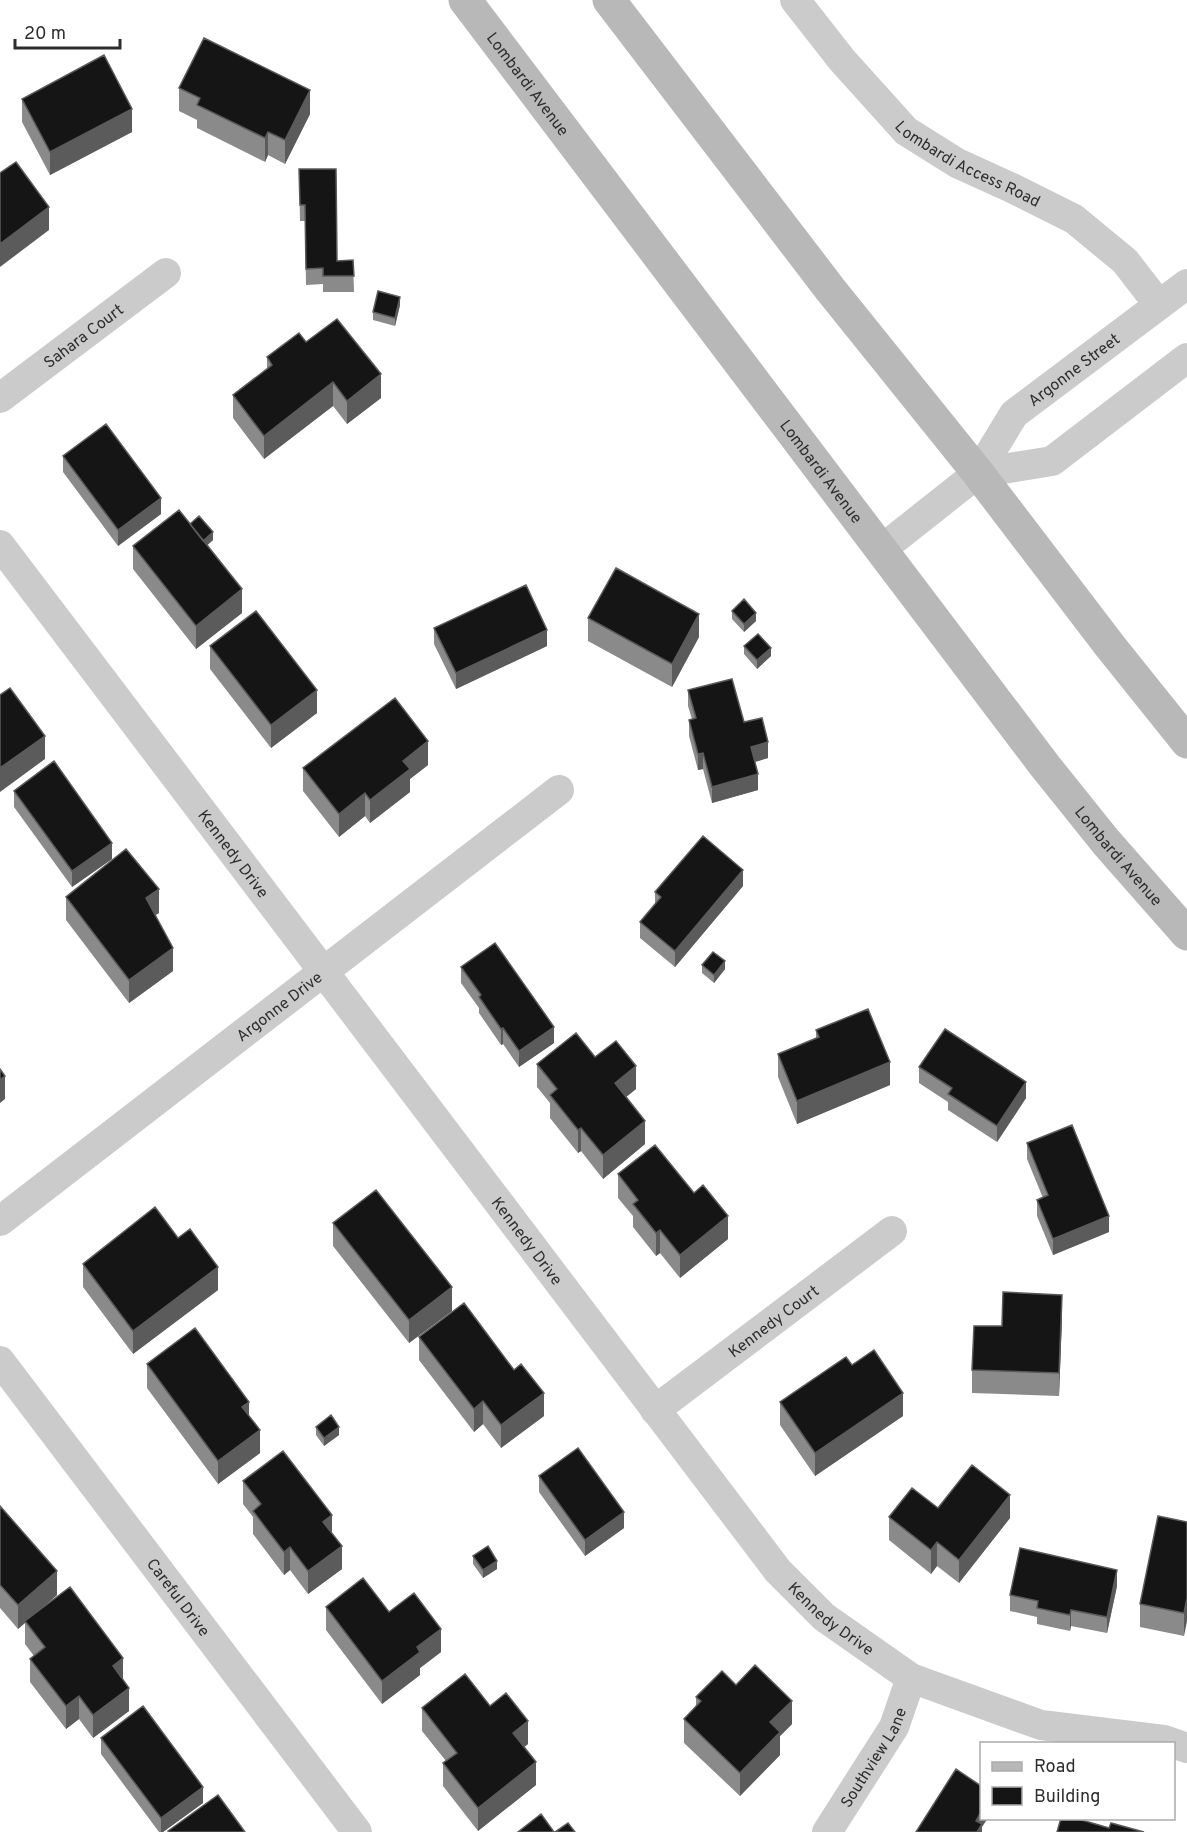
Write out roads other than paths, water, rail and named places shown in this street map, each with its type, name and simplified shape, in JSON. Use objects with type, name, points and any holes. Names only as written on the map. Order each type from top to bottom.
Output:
[{"type":"main road","name":"Lombardi Avenue","points":[[465,0],[1045,766],[1106,842],[1187,934]]},
{"type":"main road","points":[[609,0],[830,290],[978,473],[1110,646],[1187,742]]},
{"type":"street","name":"Lombardi Access Road","points":[[795,0],[842,60],[906,131],[957,163],[1074,219],[1125,261],[1159,306]]},
{"type":"street","name":"Sahara Court","points":[[0,398],[166,273]]},
{"type":"street","name":"Argonne Street","points":[[882,549],[978,473],[1014,414],[1187,284]]},
{"type":"street","name":"Argonne Street","points":[[978,473],[1052,461],[1187,358]]},
{"type":"street","name":"Kennedy Drive","points":[[0,545],[778,1570],[824,1617],[911,1678],[1041,1725],[1170,1742]]},
{"type":"street","name":"Argonne Drive","points":[[0,1221],[559,790]]},
{"type":"street","name":"Kennedy Court","points":[[655,1410],[892,1231]]},
{"type":"street","name":"Careful Drive","points":[[0,1361],[357,1832]]},
{"type":"street","name":"Southview Lane","points":[[827,1832],[894,1727],[911,1678]]}]
